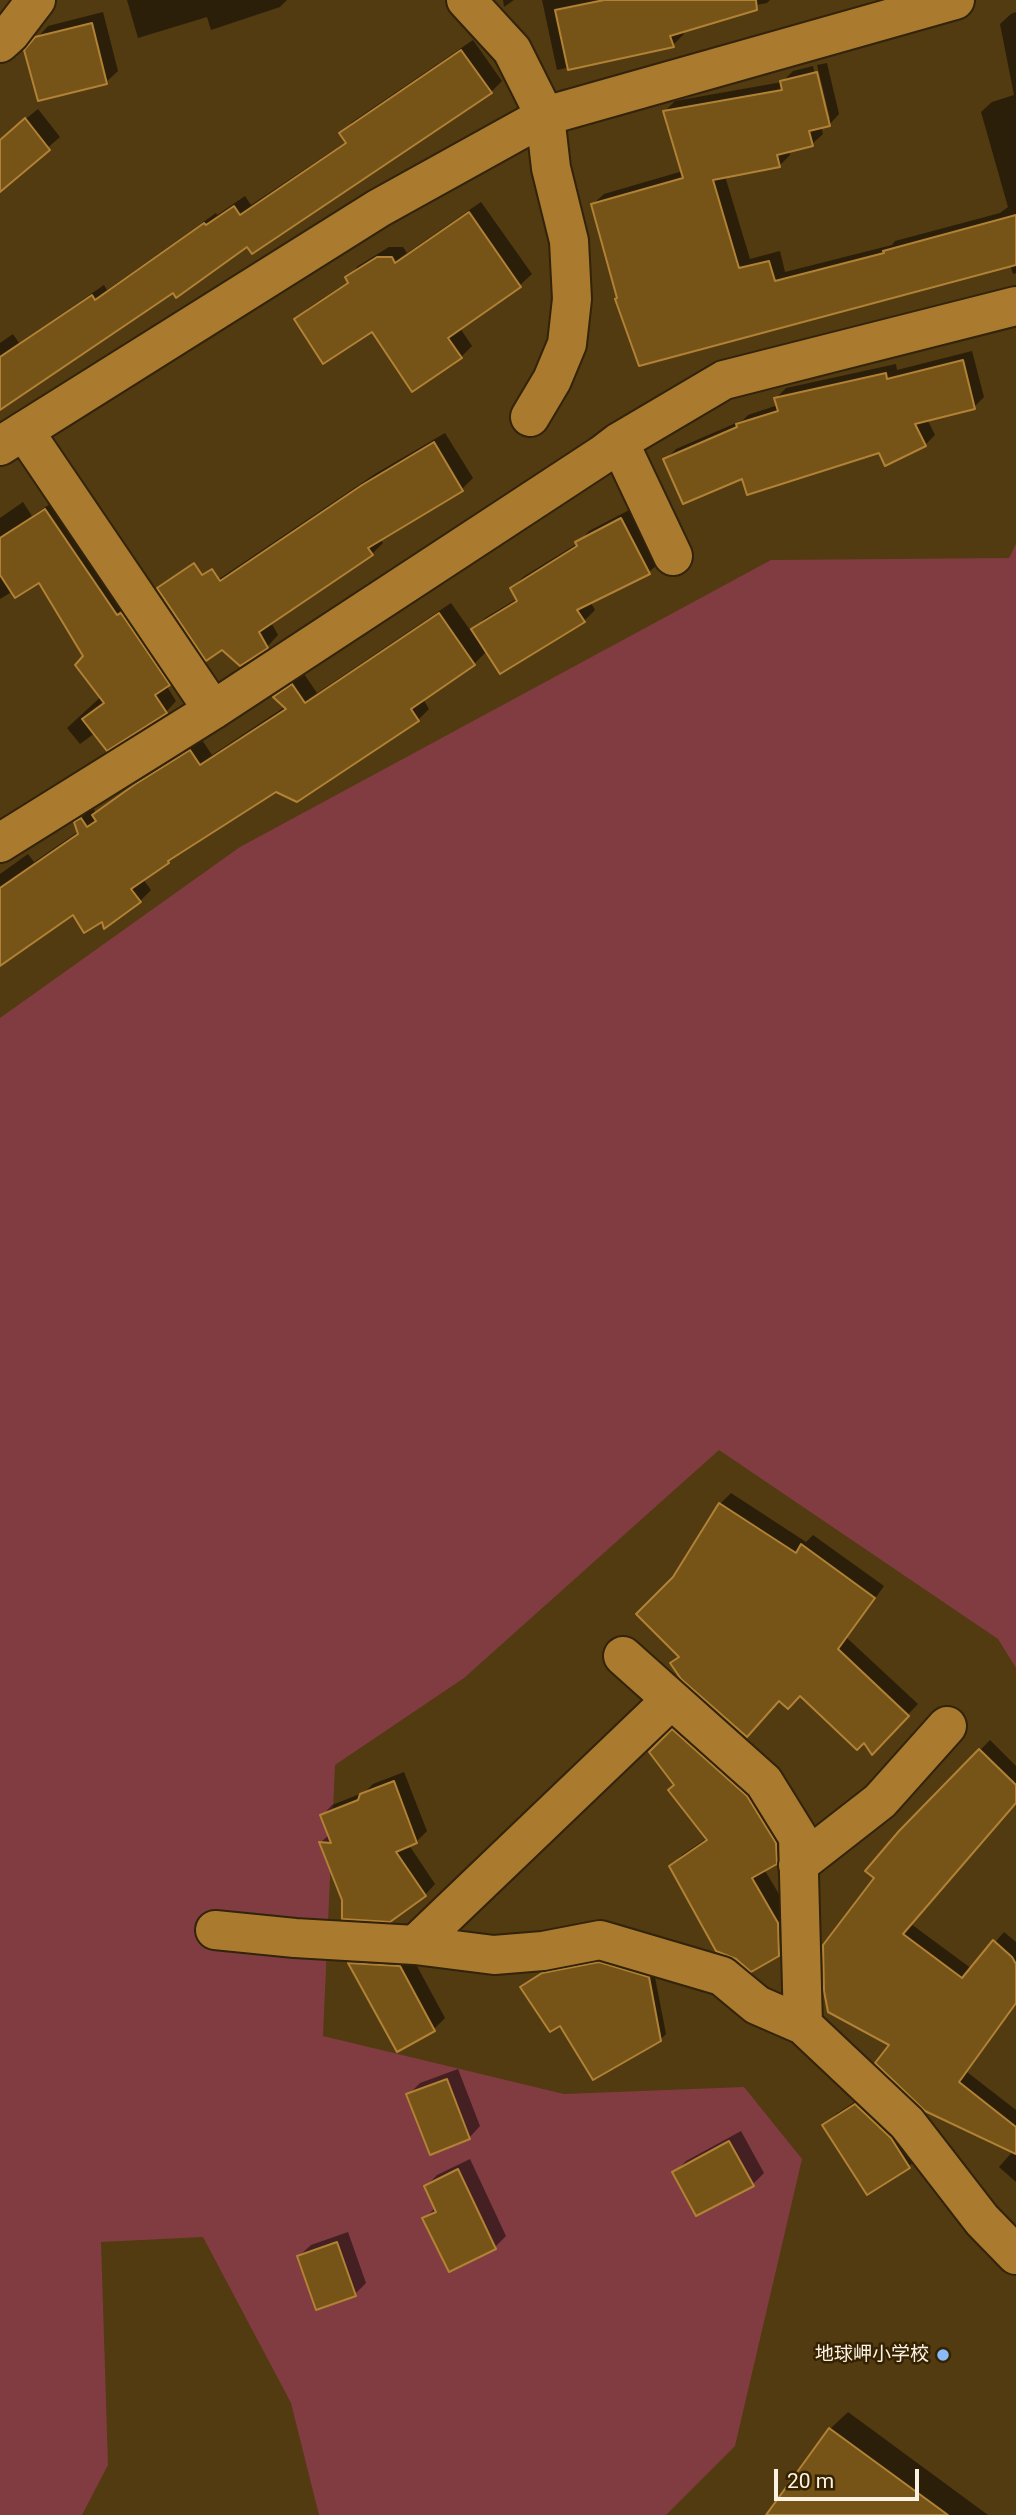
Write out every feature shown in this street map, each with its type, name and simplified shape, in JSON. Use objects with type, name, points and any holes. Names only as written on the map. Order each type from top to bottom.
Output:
[{"type":"street","points":[[0,43],[36,0]]},
{"type":"street","points":[[466,0],[512,50],[545,116],[551,168],[569,241],[572,299],[567,344],[552,380],[530,416]]},
{"type":"street","points":[[213,710],[12,438],[379,208],[545,116],[955,0]]},
{"type":"street","points":[[0,843],[213,710],[619,442],[724,380],[1016,306]]},
{"type":"street","points":[[619,442],[673,556]]},
{"type":"street","points":[[624,1656],[764,1782],[798,1837],[803,2025]]},
{"type":"street","points":[[415,1945],[671,1700]]},
{"type":"street","points":[[799,1866],[880,1801],[947,1727]]},
{"type":"street","points":[[215,1930],[415,1945],[494,1955],[543,1951],[600,1940],[722,1976],[757,2005],[803,2025],[907,2123],[982,2220],[1016,2255]]},
{"type":"shaded area","points":[[1016,544],[1016,1668],[998,1639],[719,1450],[464,1678],[335,1765],[323,2036],[564,2094],[744,2087],[802,2159],[735,2446],[666,2515],[319,2515],[291,2403],[203,2237],[101,2242],[108,2465],[82,2515],[0,2515],[0,1018],[240,847],[771,560],[1009,558]]},
{"type":"building","points":[[604,0],[756,0],[757,10],[670,36],[674,47],[568,70],[555,10]]},
{"type":"building","points":[[92,23],[107,84],[38,101],[24,50],[35,37]]},
{"type":"building","points":[[461,50],[492,93],[252,254],[247,247],[176,298],[173,293],[0,410],[0,357],[92,295],[95,300],[204,223],[206,225],[234,206],[240,215],[346,143],[339,133]]},
{"type":"building","points":[[817,72],[830,126],[809,131],[813,146],[777,155],[780,167],[713,180],[739,268],[769,261],[775,281],[1016,215],[1016,265],[639,366],[615,299],[617,298],[591,204],[683,178],[663,111],[782,90],[780,81]]},
{"type":"building","points":[[25,118],[50,150],[0,192],[0,140]]},
{"type":"building","points":[[469,212],[521,287],[448,338],[462,358],[412,392],[372,332],[323,364],[294,319],[348,283],[345,277],[377,257],[392,257],[395,263]]},
{"type":"building","points":[[963,360],[975,409],[915,424],[926,446],[885,466],[879,453],[747,495],[742,479],[683,504],[663,459],[737,427],[736,424],[778,411],[774,398],[886,373],[887,379]]},
{"type":"building","points":[[434,442],[463,491],[368,548],[373,555],[259,632],[268,648],[240,666],[222,650],[206,661],[157,588],[194,563],[202,575],[212,569],[220,581],[362,485]]},
{"type":"building","points":[[45,509],[117,615],[121,613],[170,685],[155,695],[167,713],[107,751],[82,719],[104,703],[75,665],[83,656],[39,583],[15,598],[0,575],[0,538]]},
{"type":"building","points":[[621,518],[650,574],[577,610],[585,622],[500,674],[471,629],[517,601],[510,588],[577,546],[575,542]]},
{"type":"building","points":[[439,613],[475,665],[411,709],[419,721],[297,802],[276,792],[168,861],[169,863],[131,889],[141,902],[104,929],[102,922],[84,933],[73,915],[0,966],[0,888],[78,834],[74,822],[81,818],[87,827],[96,821],[92,815],[190,750],[200,765],[286,709],[273,697],[292,684],[305,703]]},
{"type":"building","points":[[719,1503],[796,1553],[801,1544],[875,1598],[838,1649],[909,1716],[872,1755],[864,1743],[857,1750],[800,1696],[788,1709],[779,1701],[747,1737],[681,1679],[670,1663],[679,1657],[636,1614],[673,1577]]},
{"type":"building","points":[[672,1729],[747,1796],[776,1843],[777,1864],[752,1878],[778,1923],[779,1956],[751,1972],[736,1959],[716,1951],[669,1866],[707,1840],[668,1790],[674,1785],[649,1752]]},
{"type":"building","points":[[979,1749],[1016,1785],[1016,1803],[903,1934],[962,1978],[993,1940],[1016,1964],[1016,2003],[959,2082],[1016,2127],[1016,2154],[925,2111],[875,2063],[889,2045],[828,2012],[824,1991],[823,1945],[874,1878],[865,1871],[899,1831]]},
{"type":"building","points":[[394,1781],[417,1843],[396,1852],[426,1896],[390,1922],[342,1919],[342,1900],[319,1842],[331,1843],[320,1815],[358,1800],[360,1794]]},
{"type":"building","points":[[599,1962],[649,1977],[661,2041],[593,2080],[560,2026],[550,2032],[520,1987],[542,1973]]},
{"type":"building","points":[[348,1963],[400,1966],[435,2031],[397,2052]]},
{"type":"building","points":[[447,2079],[470,2139],[430,2155],[406,2094]]},
{"type":"building","points":[[855,2104],[891,2138],[910,2168],[867,2195],[822,2125]]},
{"type":"building","points":[[729,2141],[754,2186],[696,2216],[672,2172]]},
{"type":"building","points":[[458,2169],[496,2249],[449,2272],[422,2218],[436,2212],[424,2186]]},
{"type":"building","points":[[337,2242],[356,2296],[316,2310],[297,2256]]},
{"type":"building","points":[[829,2428],[948,2515],[766,2515]]},
{"type":"place","name":"地球岬小学校","points":[[943,2355]]}]
